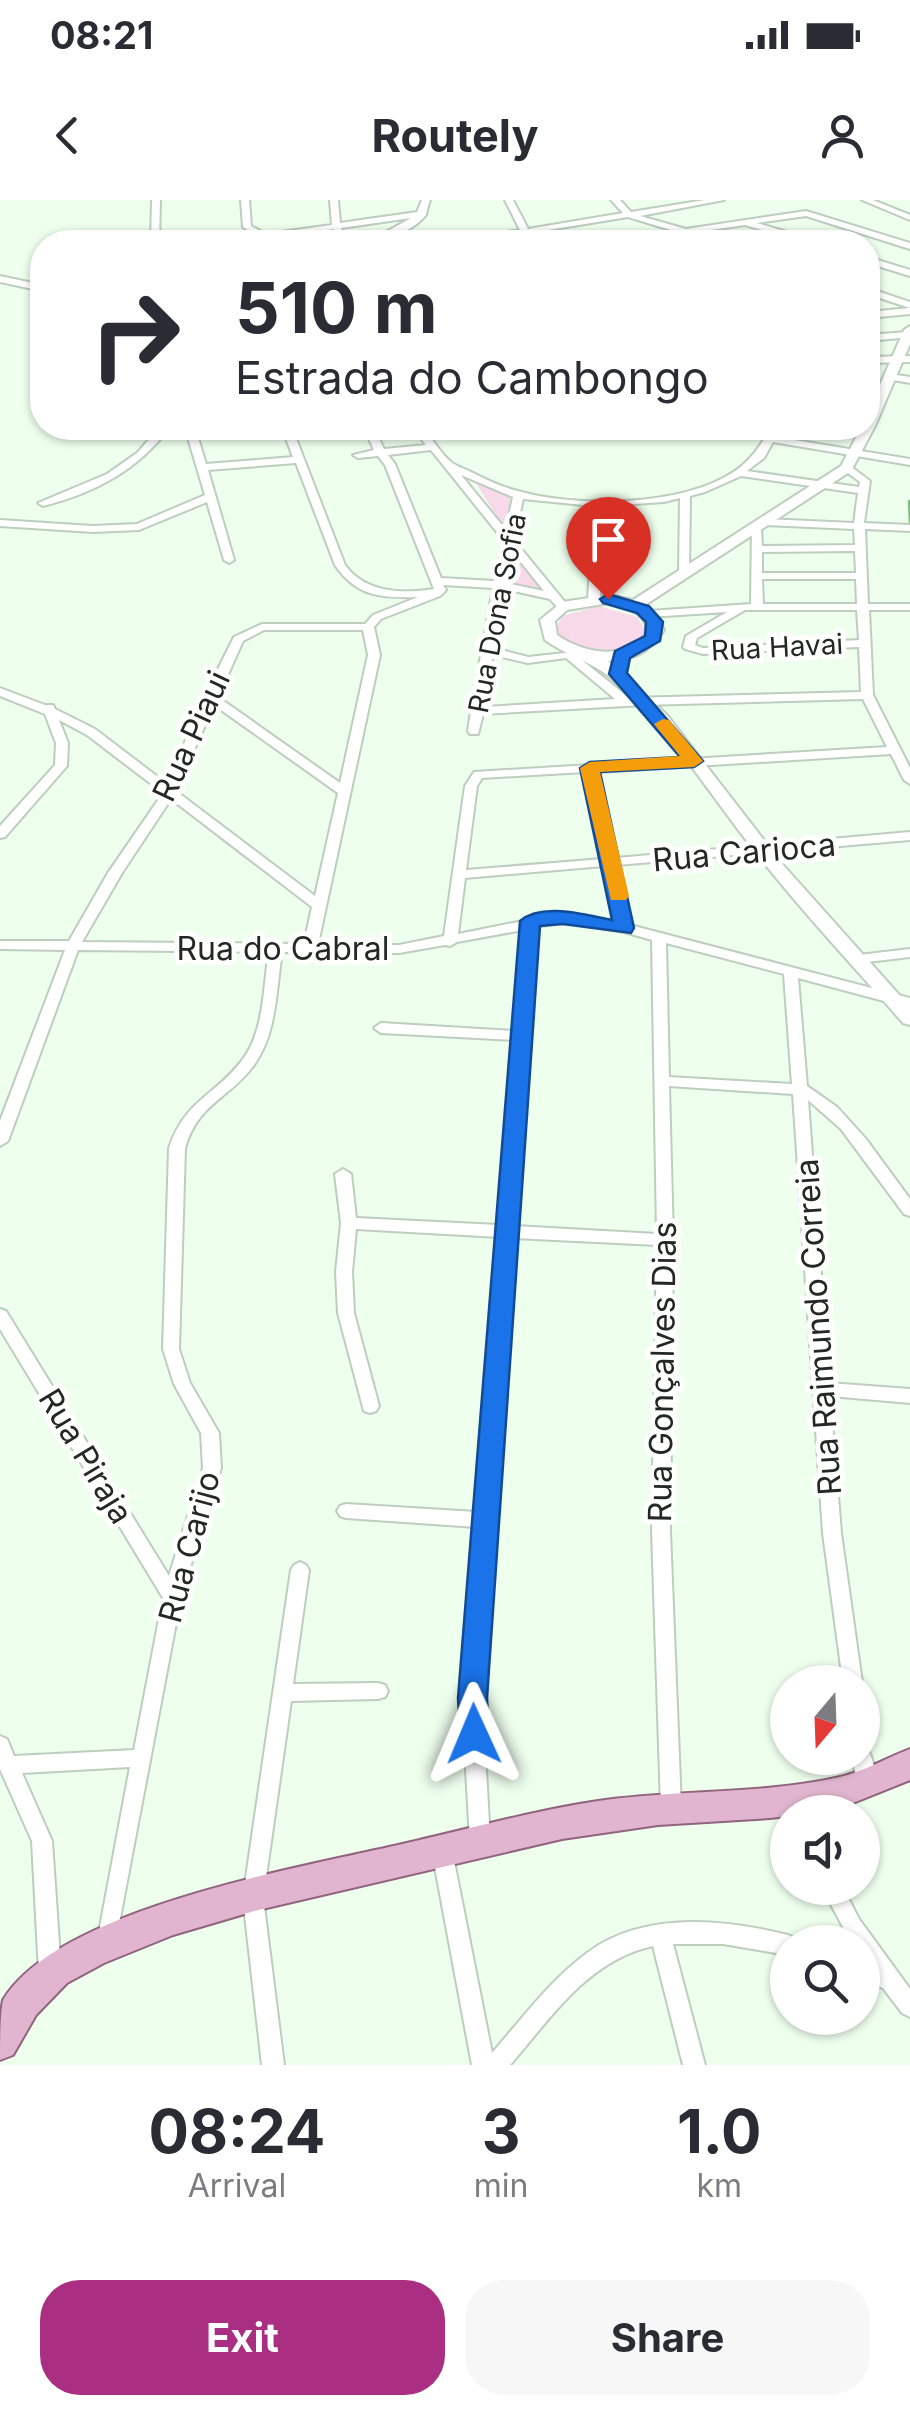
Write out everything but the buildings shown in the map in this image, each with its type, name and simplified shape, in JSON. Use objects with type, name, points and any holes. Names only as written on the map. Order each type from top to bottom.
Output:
[{"type":"main road","points":[[880,1769],[910,1764]]},
{"type":"main road","points":[[827,1795],[858,1775]]},
{"type":"main road","points":[[0,2042],[4,2030],[50,1974],[107,1943],[253,1898],[581,1819],[672,1807],[770,1806]]},
{"type":"street","points":[[155,230],[156,200]]},
{"type":"street","points":[[245,200],[247,227],[252,230]]},
{"type":"street","points":[[334,200],[338,230]]},
{"type":"street","points":[[393,230],[422,214],[426,200]]},
{"type":"street","points":[[508,200],[525,230]]},
{"type":"street","points":[[616,200],[629,215],[678,230]]},
{"type":"street","points":[[538,230],[720,200]]},
{"type":"street","points":[[868,201],[886,200]]},
{"type":"street","points":[[868,201],[910,218]]},
{"type":"street","points":[[696,230],[806,213],[860,230]]},
{"type":"street","points":[[303,230],[422,214]]},
{"type":"street","points":[[745,222],[771,230]]},
{"type":"street","points":[[880,236],[910,246]]},
{"type":"street","points":[[880,263],[910,272]]},
{"type":"street","points":[[0,268],[20,282]]},
{"type":"street","points":[[0,279],[30,285]]},
{"type":"street","points":[[880,295],[910,308]]},
{"type":"street","points":[[880,313],[910,308]]},
{"type":"street","points":[[880,336],[908,332],[904,359],[880,394]]},
{"type":"street","points":[[890,378],[910,380]]},
{"type":"street","points":[[43,503],[109,478],[153,440]]},
{"type":"street","points":[[193,440],[229,560]]},
{"type":"street","points":[[292,440],[340,566],[360,590],[372,622],[374,654],[310,949]]},
{"type":"street","points":[[376,440],[390,464],[436,587]]},
{"type":"street","points":[[429,440],[558,601]]},
{"type":"street","points":[[455,468],[519,495],[599,505],[685,494],[737,472],[761,456],[770,440]]},
{"type":"street","points":[[803,440],[910,462]]},
{"type":"street","points":[[642,610],[684,574],[846,468],[861,440]]},
{"type":"street","points":[[358,455],[435,447]]},
{"type":"street","points":[[200,468],[299,460]]},
{"type":"street","points":[[846,468],[864,478],[860,548],[867,695],[894,750],[906,765],[910,780]]},
{"type":"street","points":[[737,472],[862,491]]},
{"type":"street","points":[[684,574],[685,494]]},
{"type":"street","name":"Rua Dona Sofia","points":[[474,731],[498,585],[519,495]]},
{"type":"street","points":[[0,523],[93,529],[138,526],[209,498]]},
{"type":"street","points":[[594,598],[599,505]]},
{"type":"street","points":[[761,525],[860,524],[909,528]]},
{"type":"street","points":[[750,607],[761,525]]},
{"type":"street","points":[[757,549],[860,548]]},
{"type":"street","points":[[756,576],[862,576]]},
{"type":"street","points":[[360,590],[498,585],[558,601],[594,598],[642,610],[910,607]]},
{"type":"street","name":"Rua Piaui","points":[[0,1141],[72,946],[114,873],[169,792],[238,639],[250,630],[372,622],[436,587]]},
{"type":"street","points":[[558,601],[546,628],[558,644],[618,674],[635,702]]},
{"type":"street","name":"Rua Havai","points":[[750,607],[692,636],[691,649],[864,643]]},
{"type":"street","points":[[488,650],[512,658],[622,654],[654,638],[656,630],[642,610]]},
{"type":"street","points":[[618,674],[622,654]]},
{"type":"street","points":[[579,655],[635,702],[694,761],[763,851],[901,1000],[910,1020]]},
{"type":"street","points":[[0,692],[32,706],[49,708],[92,732],[318,905]]},
{"type":"street","points":[[477,711],[867,695]]},
{"type":"street","points":[[210,697],[344,792]]},
{"type":"street","points":[[0,834],[61,766],[62,743],[49,708]]},
{"type":"street","points":[[450,942],[470,786],[475,777],[894,750]]},
{"type":"street","points":[[590,768],[624,928]]},
{"type":"street","name":"Rua Carioca","points":[[459,875],[910,836]]},
{"type":"street","name":"Rua do Cabral","points":[[0,945],[399,950],[450,942],[530,921],[563,918],[624,928],[901,1000]]},
{"type":"street","points":[[480,1842],[472,1698],[530,921]]},
{"type":"street","name":"Rua Gonçalves Dias","points":[[659,937],[665,1240],[660,1531],[672,1807]]},
{"type":"street","name":"Rua Carijo","points":[[107,1943],[172,1597],[206,1491],[213,1450],[210,1432],[182,1384],[170,1349],[177,1148],[187,1118],[239,1071],[258,1046],[276,949]]},
{"type":"street","points":[[859,959],[910,953]]},
{"type":"street","name":"Rua Raimundo Correia","points":[[791,971],[832,1533],[850,1665]]},
{"type":"street","points":[[381,1028],[522,1036]]},
{"type":"street","points":[[662,1081],[802,1090],[824,1102],[910,1210]]},
{"type":"street","points":[[343,1174],[349,1223],[344,1272],[346,1312],[370,1406]]},
{"type":"street","points":[[349,1223],[665,1240]]},
{"type":"street","name":"Rua Piraja","points":[[0,1315],[172,1597]]},
{"type":"street","points":[[820,1389],[910,1396]]},
{"type":"street","points":[[346,1511],[488,1520]]},
{"type":"street","points":[[273,2065],[253,1898],[300,1570]]},
{"type":"street","points":[[281,1693],[378,1691]]},
{"type":"street","points":[[50,1974],[42,1841],[4,1755],[142,1758]]},
{"type":"street","points":[[442,1851],[483,2065]]},
{"type":"street","points":[[841,1905],[910,2006]]},
{"type":"street","points":[[496,2065],[599,1956],[628,1942],[716,1931],[770,1941]]},
{"type":"street","points":[[660,1937],[694,2065]]},
{"type":"street","points":[[880,1976],[890,1980]]},
{"type":"shaded area","points":[[473,478],[510,496],[510,538]]},
{"type":"shaded area","points":[[510,539],[544,591],[506,585]]},
{"type":"shaded area","points":[[599,606],[637,617],[646,631],[629,648],[602,653],[574,646],[555,631],[562,616]]},
{"type":"waterway","points":[[909,501],[910,524]]},
{"type":"slow traffic","points":[[618,896],[590,768],[694,761],[663,724]]},
{"type":"route","points":[[474,1734],[472,1698],[530,921],[563,918],[624,928],[590,768],[694,761],[618,674],[622,654],[654,638],[655,622],[635,605],[608,599]]}]
